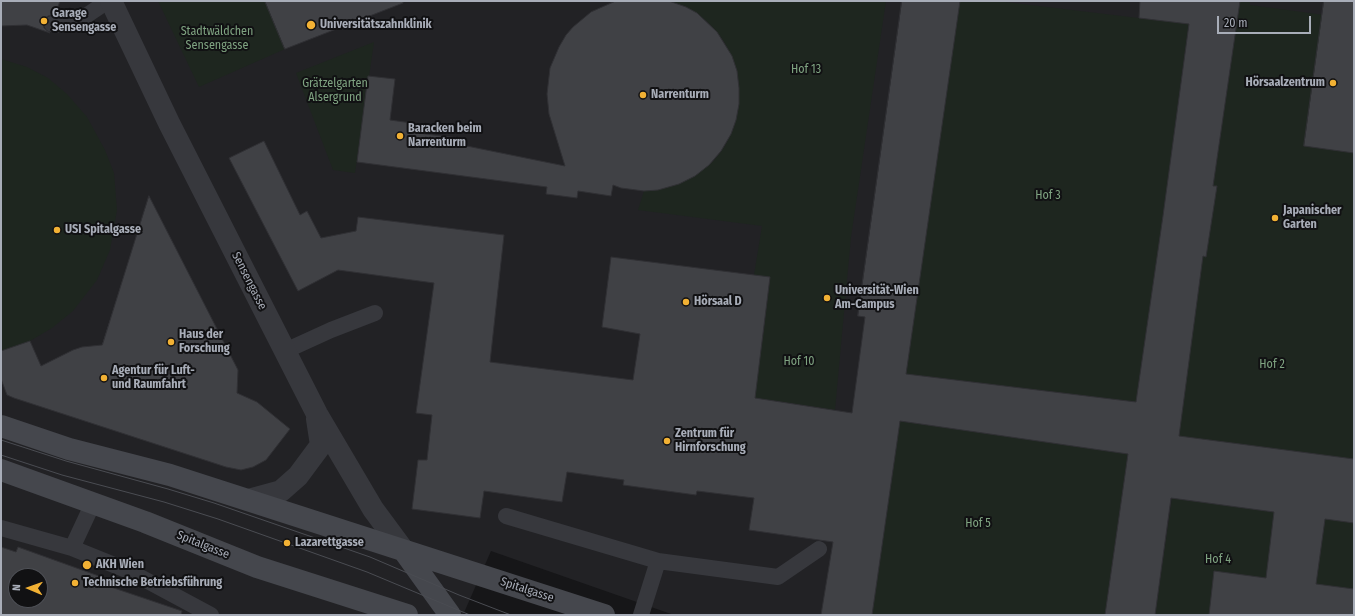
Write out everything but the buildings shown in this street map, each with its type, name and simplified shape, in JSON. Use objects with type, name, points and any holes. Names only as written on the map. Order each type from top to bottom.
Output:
[{"type":"main road","name":"Spitalgasse","points":[[1,426],[68,449],[170,475],[604,615]]},
{"type":"main road","name":"Spitalgasse","points":[[1,470],[93,503],[257,567],[407,615]]},
{"type":"main road","points":[[404,551],[450,615]]},
{"type":"street","name":"Sensengasse","points":[[111,1],[169,123],[317,414],[373,509],[404,551]]},
{"type":"street","points":[[248,500],[281,491],[298,476],[321,445],[317,414]]},
{"type":"lane","points":[[52,24],[66,25],[77,22],[108,1]]},
{"type":"lane","points":[[285,351],[330,330],[375,313]]},
{"type":"lane","points":[[72,548],[93,503]]},
{"type":"lane","points":[[506,516],[658,561],[778,577],[819,549]]},
{"type":"lane","points":[[1,528],[72,548],[129,571],[211,615]]},
{"type":"lane","points":[[641,615],[658,561]]},
{"type":"shaded area","name":"Universität-Wien Am-Campus","points":[[1,1],[1354,1],[1354,615],[674,615],[491,551],[463,615],[1,615]]},
{"type":"green space","name":"Stadtwäldchen Sensengasse","points":[[158,1],[265,1],[285,49],[199,87]]},
{"type":"green space","name":"Hof 13","points":[[669,1],[886,1],[851,237],[835,410],[716,392],[761,352],[770,278],[754,275],[762,226],[638,210],[644,191],[705,167],[717,157],[724,148],[732,132],[738,107],[739,87],[735,68],[728,50],[718,33],[705,20],[688,9]]},
{"type":"green space","name":"Hof 3","points":[[960,1],[997,1],[1155,20],[1189,22],[1136,402],[906,374]]},
{"type":"green space","name":"Hof 2","points":[[1240,1],[1250,1],[1250,5],[1354,19],[1354,459],[1176,452],[1203,256],[1206,256],[1216,186],[1213,186]]},
{"type":"green space","name":"Grätzelgarten Alsergrund","points":[[374,42],[355,173],[333,170],[296,73]]},
{"type":"green space","name":"USI Spitalgasse","points":[[1,59],[27,67],[48,78],[67,94],[87,117],[105,150],[114,173],[117,210],[110,250],[97,280],[73,311],[52,328],[30,341],[1,364]]},
{"type":"green space","name":"Hof 5","points":[[900,421],[1128,454],[1105,615],[872,615]]},
{"type":"green space","name":"Hof 4","points":[[1172,498],[1354,523],[1354,615],[1155,615]]},
{"type":"tram line","points":[[1,440],[66,461],[214,503],[370,557],[459,595],[511,615]]},
{"type":"tram line","points":[[1,455],[62,475],[164,502],[218,519],[367,572],[470,615]]},
{"type":"place","name":"Garage Sensengasse","points":[[44,21]]},
{"type":"place","name":"Universitätszahnklinik","points":[[311,25]]},
{"type":"place","name":"Hörsaalzentrum","points":[[1333,83]]},
{"type":"place","name":"Narrenturm","points":[[643,95]]},
{"type":"place","name":"Baracken beim Narrenturm","points":[[400,136]]},
{"type":"place","name":"Japanischer Garten","points":[[1275,218]]},
{"type":"place","name":"USI Spitalgasse","points":[[57,230]]},
{"type":"place","name":"Universität-Wien Am-Campus","points":[[827,298]]},
{"type":"place","name":"Hörsaal D","points":[[686,302]]},
{"type":"place","name":"Haus der Forschung","points":[[171,342]]},
{"type":"place","name":"Agentur für Luft- und Raumfahrt","points":[[104,378]]},
{"type":"place","name":"Zentrum für Hirnforschung","points":[[667,441]]},
{"type":"place","name":"Lazarettgasse","points":[[287,543]]},
{"type":"place","name":"AKH Wien","points":[[87,565]]},
{"type":"place","name":"Technische Betriebsführung","points":[[75,583]]},
{"type":"park label","name":"Hof 10","points":[[799,362]]}]
